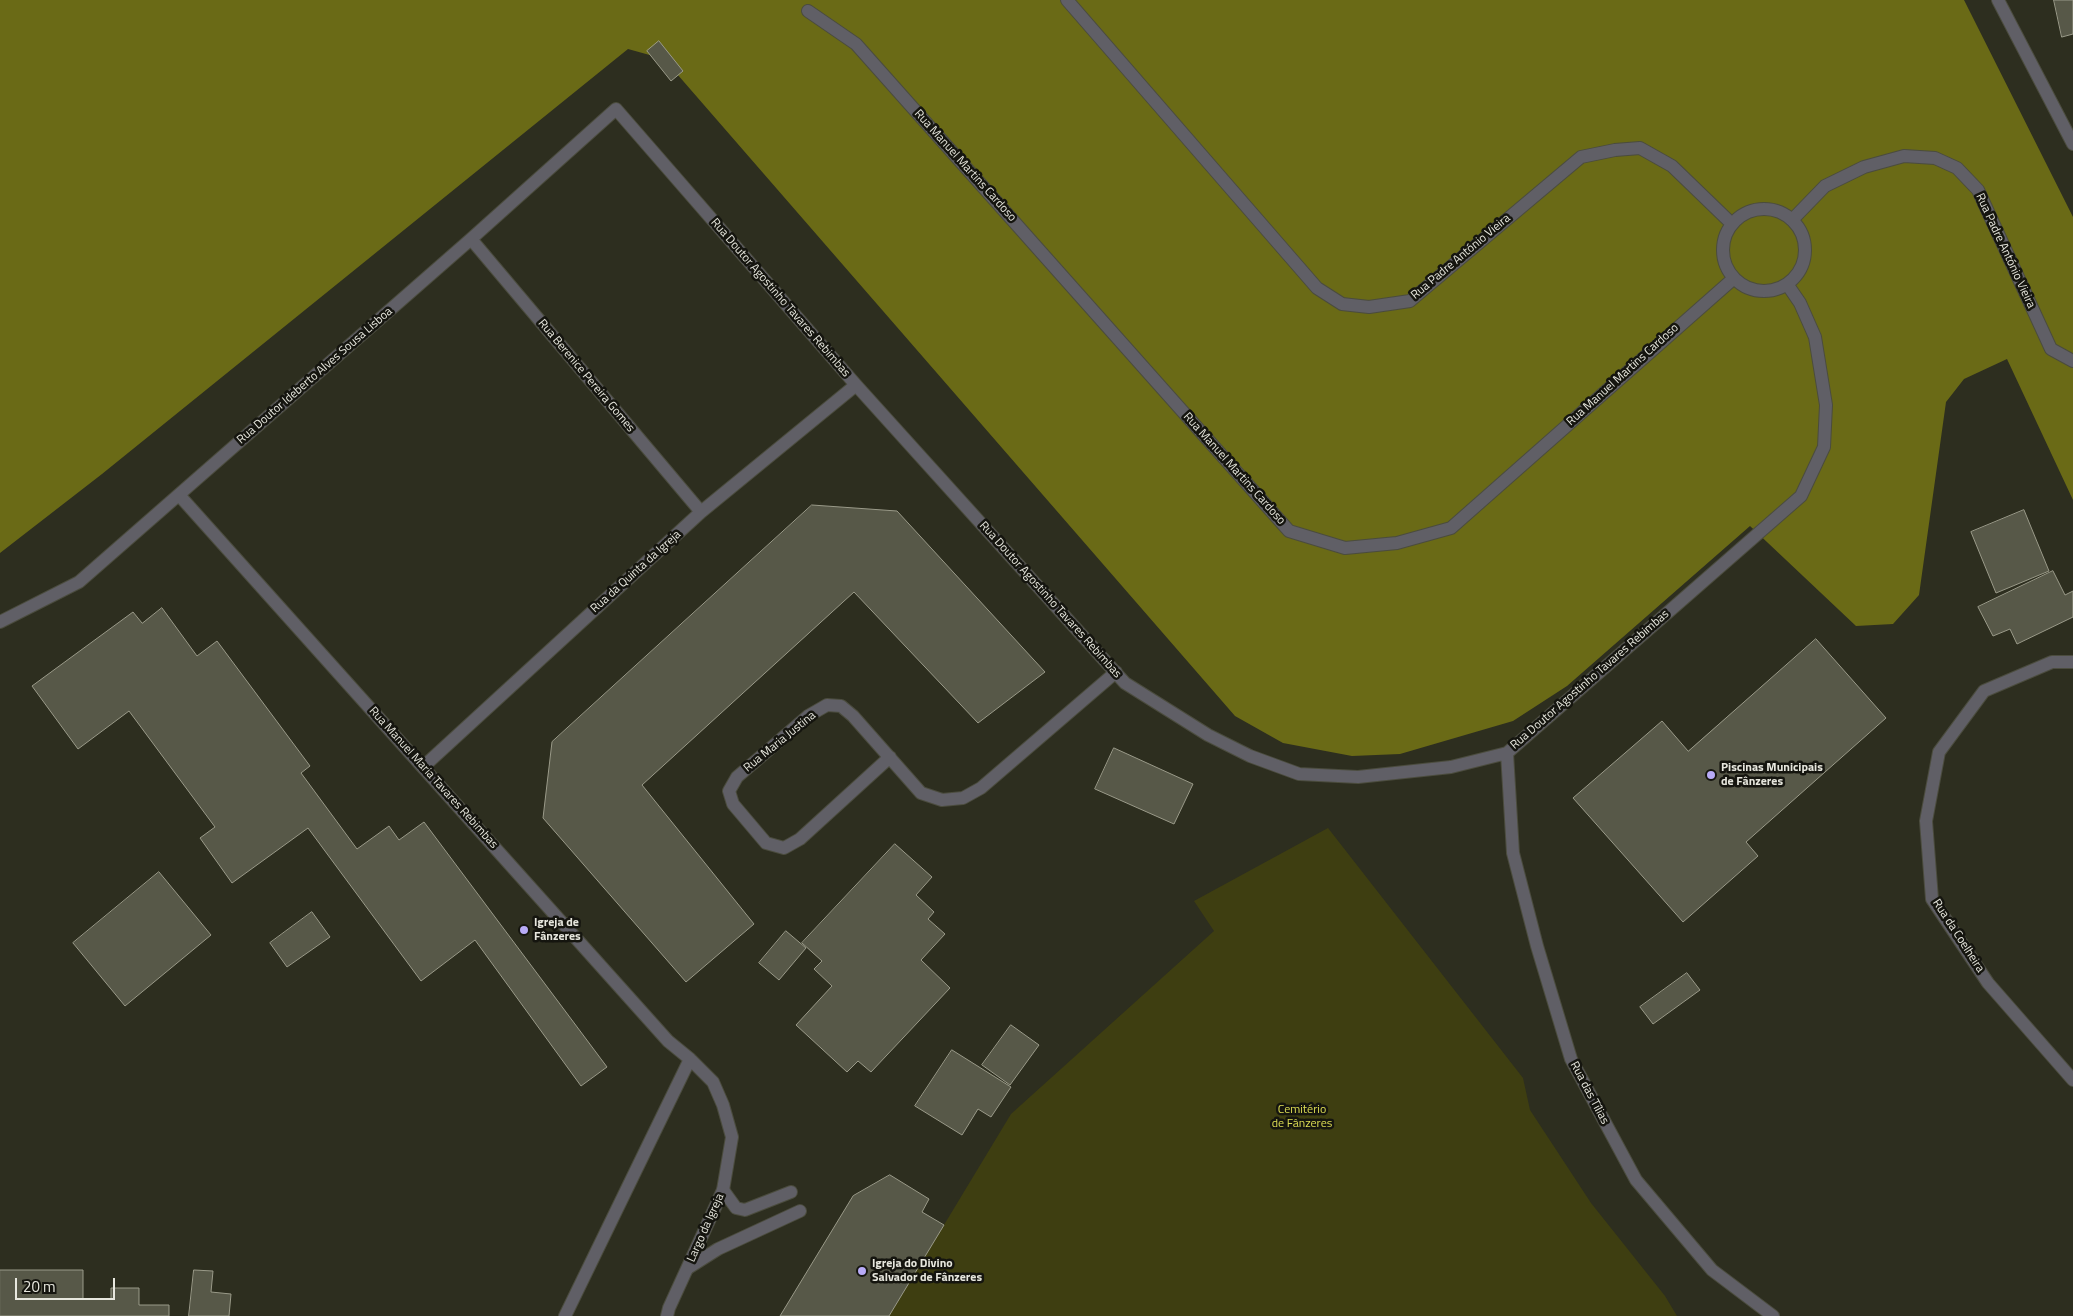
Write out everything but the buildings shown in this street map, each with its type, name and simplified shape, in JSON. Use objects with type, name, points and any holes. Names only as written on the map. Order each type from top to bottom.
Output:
[{"type":"street","name":"Rua Padre António Vieira","points":[[1067,0],[1317,288],[1342,304],[1369,307],[1410,301],[1581,157],[1614,150],[1640,148],[1672,166],[1732,224]]},
{"type":"street","points":[[1998,0],[2073,144]]},
{"type":"street","name":"Rua Manuel Martins Cardoso","points":[[808,11],[856,44],[1289,532],[1345,548],[1397,543],[1451,528],[1733,279]]},
{"type":"street","name":"Rua Doutor Ideberto Alves Sousa Lisboa","points":[[0,622],[79,582],[471,239],[616,109]]},
{"type":"street","name":"Rua Doutor Agostinho Tavares Rebimbas","points":[[616,109],[856,385],[1125,683],[1208,735],[1250,756],[1299,774],[1358,777],[1451,768],[1507,753],[1801,496],[1824,447],[1826,405],[1815,337],[1800,303],[1787,284]]},
{"type":"street","name":"Rua Padre António Vieira","points":[[1793,219],[1825,186],[1864,167],[1904,156],[1935,158],[1957,168],[1978,190],[2051,349],[2073,361]]},
{"type":"street","points":[[1770,208],[1779,210],[1793,219],[1801,230],[1807,248],[1805,263],[1795,279],[1778,289],[1763,292],[1746,288],[1733,279],[1724,262],[1723,244],[1728,230],[1740,216],[1752,210],[1770,208]]},
{"type":"street","name":"Rua Berenice Pereira Gomes","points":[[471,239],[701,512]]},
{"type":"street","name":"Rua da Quinta da Igreja","points":[[423,767],[701,512],[856,385]]},
{"type":"street","name":"Rua Manuel Maria Tavares Rebimbas","points":[[179,495],[668,1041],[690,1059]]},
{"type":"street","name":"Rua da Coelheira","points":[[2073,662],[2052,662],[1984,691],[1939,752],[1926,821],[1932,899],[1988,983],[2073,1080]]},
{"type":"street","name":"Rua Maria Justina","points":[[890,758],[800,839],[784,848],[766,843],[733,804],[729,791],[737,777],[808,716],[827,705],[841,706],[852,716],[890,758],[921,793],[942,800],[963,798],[981,788],[1116,672]]},
{"type":"street","name":"Rua das Tílias","points":[[1507,753],[1513,853],[1537,946],[1571,1059],[1636,1180],[1712,1270],[1773,1316]]},
{"type":"street","points":[[565,1316],[690,1059]]},
{"type":"street","name":"Largo da Igreja","points":[[668,1316],[669,1308],[724,1190],[732,1137],[723,1105],[713,1082],[690,1059]]},
{"type":"street","points":[[724,1190],[736,1208],[745,1210],[791,1192]]},
{"type":"street","points":[[688,1268],[734,1241],[800,1210]]},
{"type":"green space","name":"Cemitério de Fânzeres","points":[[1328,828],[1523,1078],[1530,1110],[1591,1203],[1665,1296],[1677,1316],[889,1316],[1011,1114],[1214,931],[1194,901]]},
{"type":"shaded area","points":[[0,0],[1964,0],[2073,217],[2073,500],[2007,359],[1964,379],[1946,402],[1919,595],[1893,624],[1856,626],[1750,526],[1567,686],[1513,721],[1400,754],[1352,756],[1283,743],[1235,716],[664,59],[628,49],[102,474],[0,553]]},
{"type":"place","name":"Piscinas Municipais de Fânzeres","points":[[1711,775]]},
{"type":"place","name":"Igreja de Fânzeres","points":[[524,930]]},
{"type":"place","name":"Igreja do Divino Salvador de Fânzeres","points":[[862,1271]]}]
